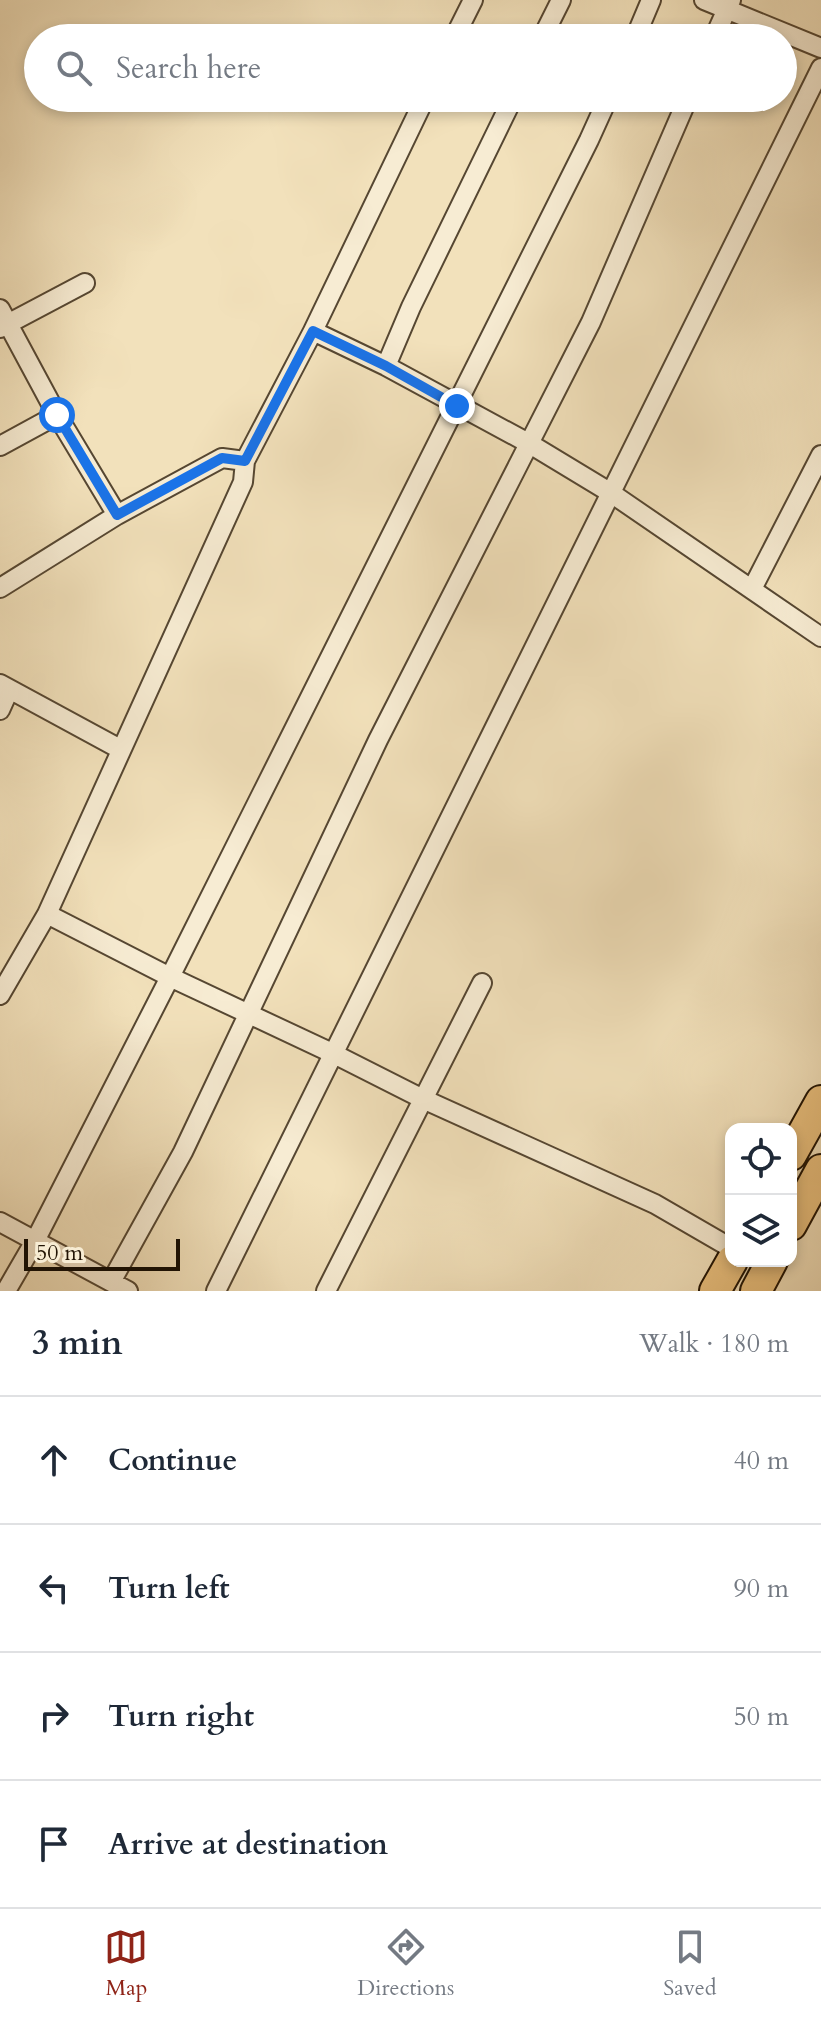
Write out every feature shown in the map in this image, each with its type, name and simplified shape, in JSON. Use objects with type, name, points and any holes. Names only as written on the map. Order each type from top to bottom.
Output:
[{"type":"main road","points":[[797,1144],[821,1101]]},
{"type":"main road","points":[[797,1214],[821,1170]]},
{"type":"main road","points":[[715,1291],[729,1267]]},
{"type":"main road","points":[[756,1291],[769,1267]]},
{"type":"street","points":[[461,24],[473,0]]},
{"type":"street","points":[[549,24],[561,0]]},
{"type":"street","points":[[641,24],[651,0]]},
{"type":"street","points":[[704,0],[729,5],[770,24]]},
{"type":"street","points":[[720,24],[729,5]]},
{"type":"street","points":[[797,37],[821,48]]},
{"type":"street","points":[[216,1291],[821,68]]},
{"type":"street","points":[[0,995],[8,959],[47,914],[243,482],[245,461],[313,331],[418,112]]},
{"type":"street","points":[[386,366],[411,307],[506,112]]},
{"type":"street","points":[[6,1291],[35,1241],[170,977],[601,112]]},
{"type":"street","points":[[0,1222],[120,1286],[378,740],[591,322],[682,112]]},
{"type":"street","points":[[85,283],[3,320],[117,515]]},
{"type":"street","points":[[313,331],[386,366],[530,444],[611,493],[821,637]]},
{"type":"street","points":[[0,446],[57,415]]},
{"type":"street","points":[[752,589],[821,455]]},
{"type":"street","points":[[0,588],[117,515],[222,458],[245,461]]},
{"type":"street","points":[[0,710],[4,687],[120,749]]},
{"type":"street","points":[[47,914],[423,1099],[655,1204],[725,1245]]},
{"type":"street","points":[[326,1291],[482,983]]},
{"type":"route","points":[[57,415],[117,515],[222,458],[245,461],[313,331],[386,366],[457,406]]}]
